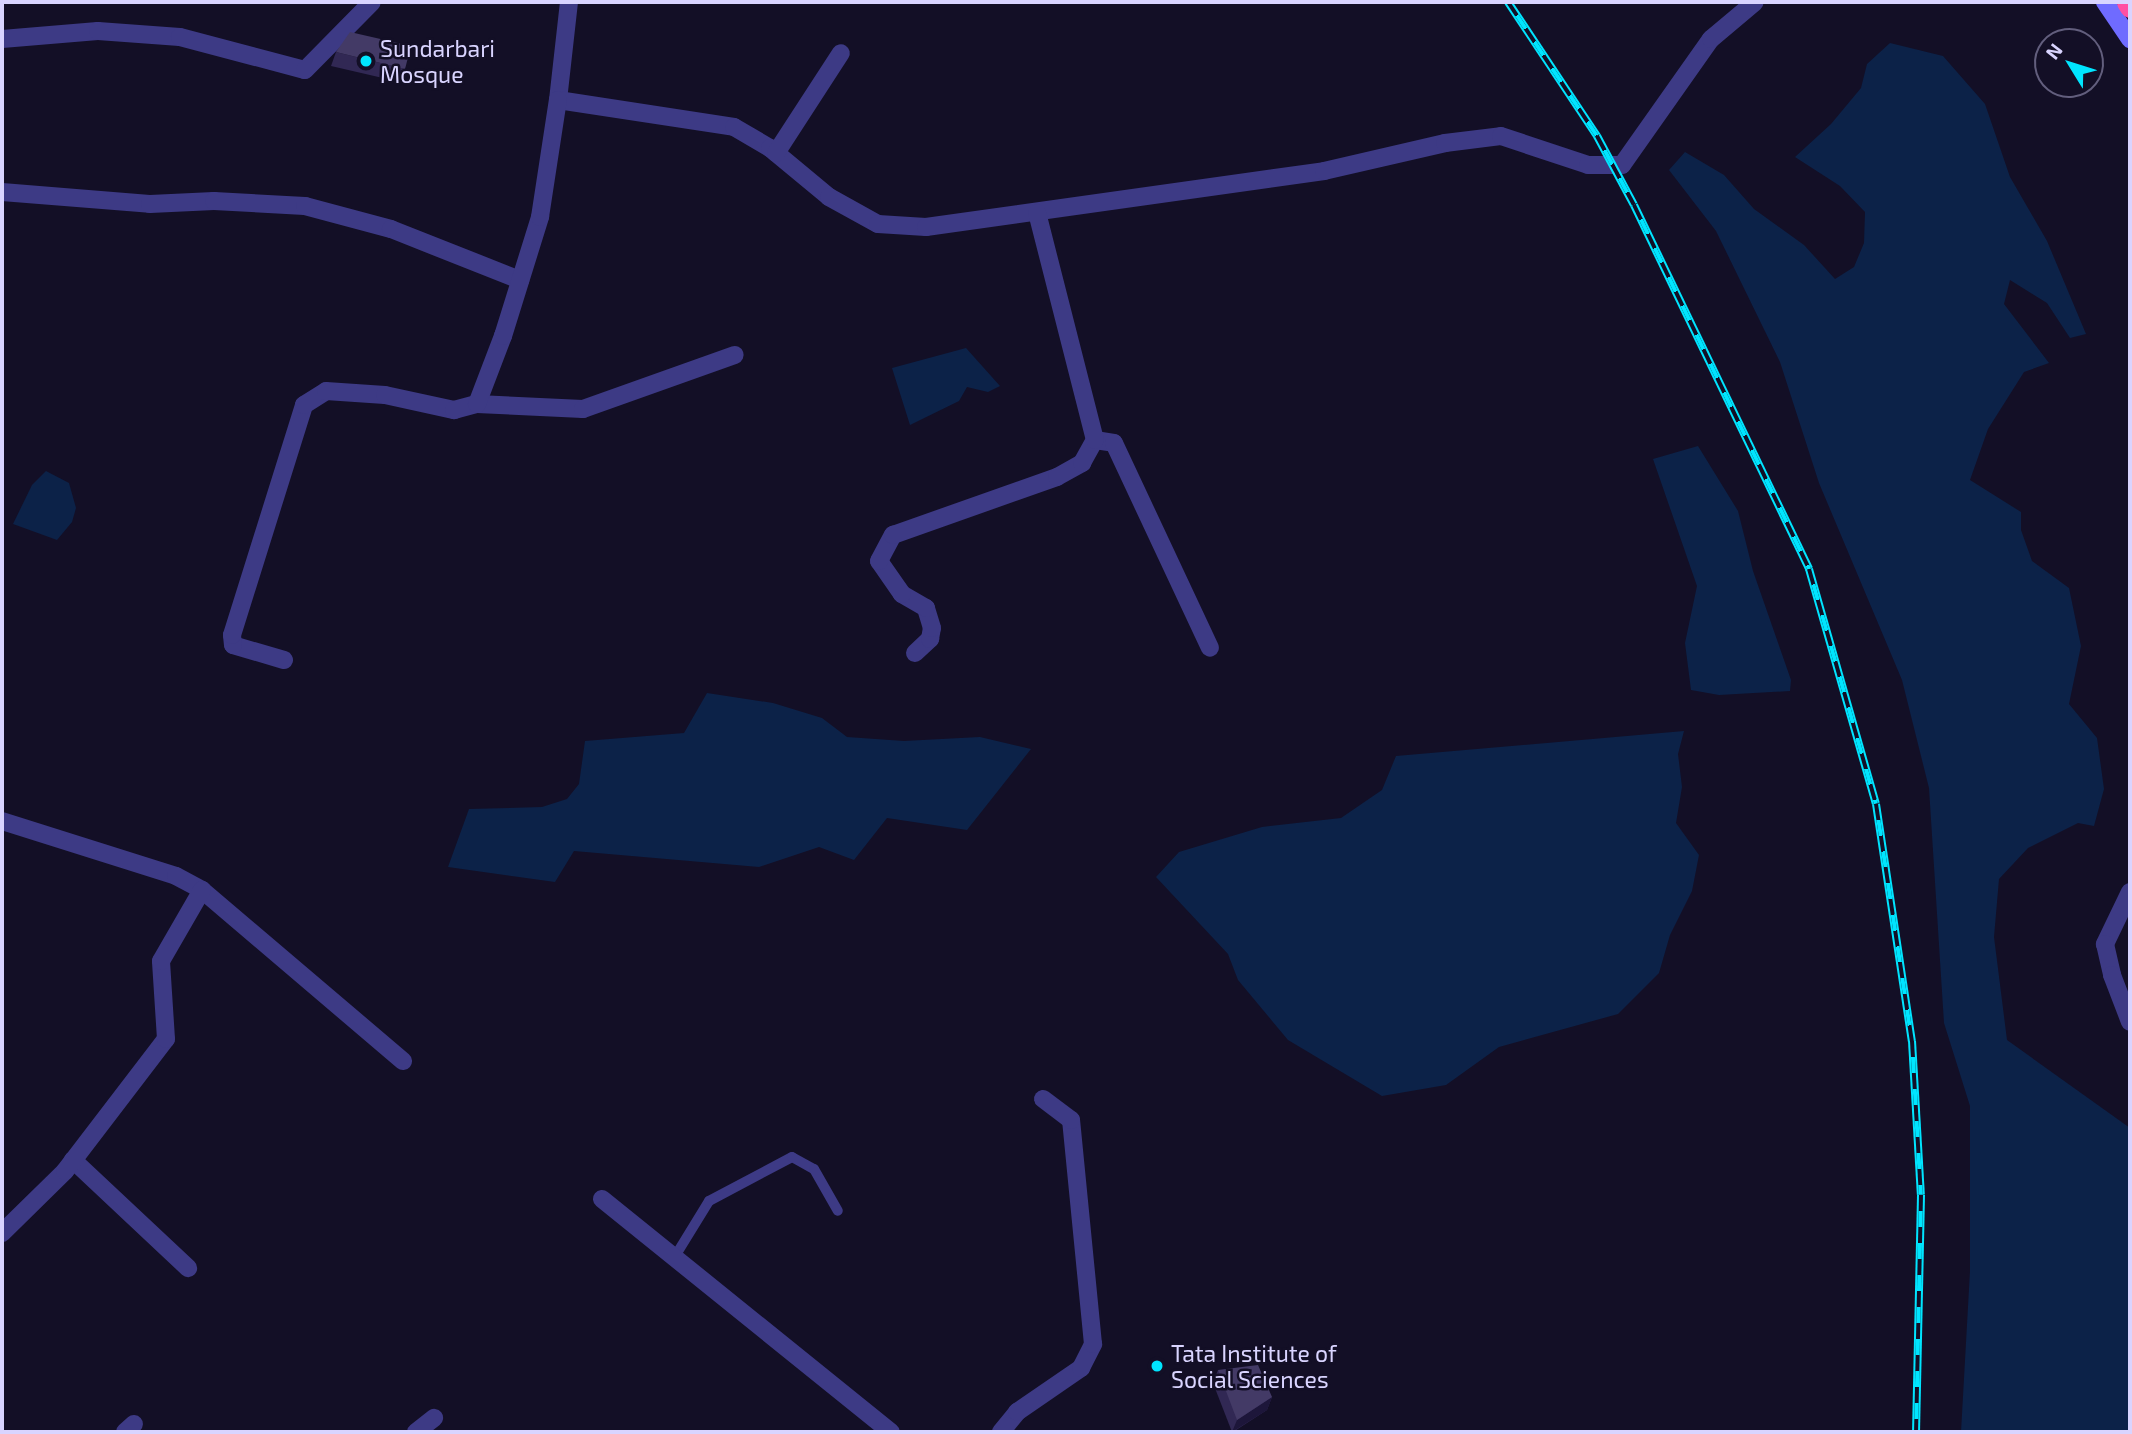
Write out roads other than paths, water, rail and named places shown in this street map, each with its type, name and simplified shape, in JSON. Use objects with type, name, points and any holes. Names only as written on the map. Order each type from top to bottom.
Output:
[{"type":"highway","points":[[2127,2],[2130,7]]},
{"type":"street","points":[[2,39],[98,31],[180,37],[304,70],[372,2]]},
{"type":"street","points":[[477,404],[540,217],[558,100],[569,2]]},
{"type":"street","points":[[558,100],[734,127],[776,153],[829,197],[878,224],[926,227],[1324,171],[1445,143],[1501,136],[1565,160],[1622,165],[1712,39],[1755,2]]},
{"type":"street","points":[[2105,2],[2130,39]]},
{"type":"street","points":[[776,153],[841,53]]},
{"type":"street","points":[[2,192],[150,204],[214,201],[305,206],[391,229],[520,280]]},
{"type":"street","points":[[915,653],[930,639],[932,628],[926,608],[902,594],[879,561],[893,536],[1057,477],[1082,463],[1095,440],[1037,213]]},
{"type":"street","points":[[284,660],[233,645],[232,635],[304,405],[326,391],[385,395],[454,410],[477,404],[583,410],[735,355]]},
{"type":"street","points":[[1095,440],[1114,443],[1209,648]]},
{"type":"street","points":[[2,821],[176,876],[202,890],[403,1061]]},
{"type":"street","points":[[2,1233],[73,1160],[166,1039],[161,961],[202,890]]},
{"type":"street","points":[[2130,892],[2105,944],[2112,975],[2130,1022]]},
{"type":"street","points":[[1001,1432],[1017,1412],[1081,1368],[1093,1344],[1071,1120],[1043,1099]]},
{"type":"street","points":[[73,1160],[188,1268]]},
{"type":"street","points":[[602,1199],[891,1432]]},
{"type":"street","points":[[416,1432],[434,1418]]},
{"type":"lane","points":[[674,1258],[709,1201],[792,1157],[814,1169],[838,1211]]},
{"type":"water","points":[[1890,43],[1943,56],[1985,104],[2010,177],[2047,241],[2086,334],[2070,338],[2047,303],[2010,280],[2004,304],[2049,363],[2024,372],[1988,429],[1970,480],[2021,512],[2021,530],[2032,561],[2069,588],[2081,646],[2069,704],[2097,738],[2104,789],[2094,826],[2078,823],[2028,848],[1999,879],[1994,937],[2007,1040],[2130,1128],[2130,1432],[1961,1432],[1970,1271],[1970,1106],[1944,1023],[1929,788],[1902,680],[1819,483],[1780,362],[1716,231],[1669,170],[1685,152],[1724,175],[1754,209],[1804,245],[1835,279],[1854,267],[1864,243],[1865,212],[1840,186],[1795,157],[1831,124],[1861,88],[1867,64]]},
{"type":"water","points":[[966,348],[1000,386],[988,392],[967,387],[959,401],[910,425],[892,368]]},
{"type":"water","points":[[1698,446],[1738,511],[1753,571],[1791,680],[1790,691],[1719,695],[1691,690],[1685,643],[1697,586],[1653,459]]},
{"type":"water","points":[[46,471],[69,483],[76,508],[72,522],[57,540],[13,524],[32,485]]},
{"type":"water","points":[[707,693],[773,703],[822,718],[847,737],[904,741],[980,737],[1031,749],[967,830],[887,818],[854,860],[819,847],[759,867],[574,851],[555,882],[448,867],[469,809],[542,807],[567,799],[579,784],[585,741],[684,733]]},
{"type":"water","points":[[1684,731],[1678,754],[1682,787],[1676,823],[1699,855],[1692,891],[1670,935],[1659,973],[1618,1014],[1499,1047],[1446,1085],[1382,1096],[1288,1040],[1238,980],[1228,954],[1156,877],[1179,852],[1262,827],[1341,818],[1382,790],[1396,756]]},
{"type":"railway","points":[[1508,2],[1597,136],[1634,205],[1809,569],[1876,804],[1912,1041],[1921,1195],[1916,1432]]},
{"type":"place","name":"Sundarbari Mosque","points":[[366,61]]},
{"type":"place","name":"Tata Institute of Social Sciences","points":[[1157,1366]]}]
